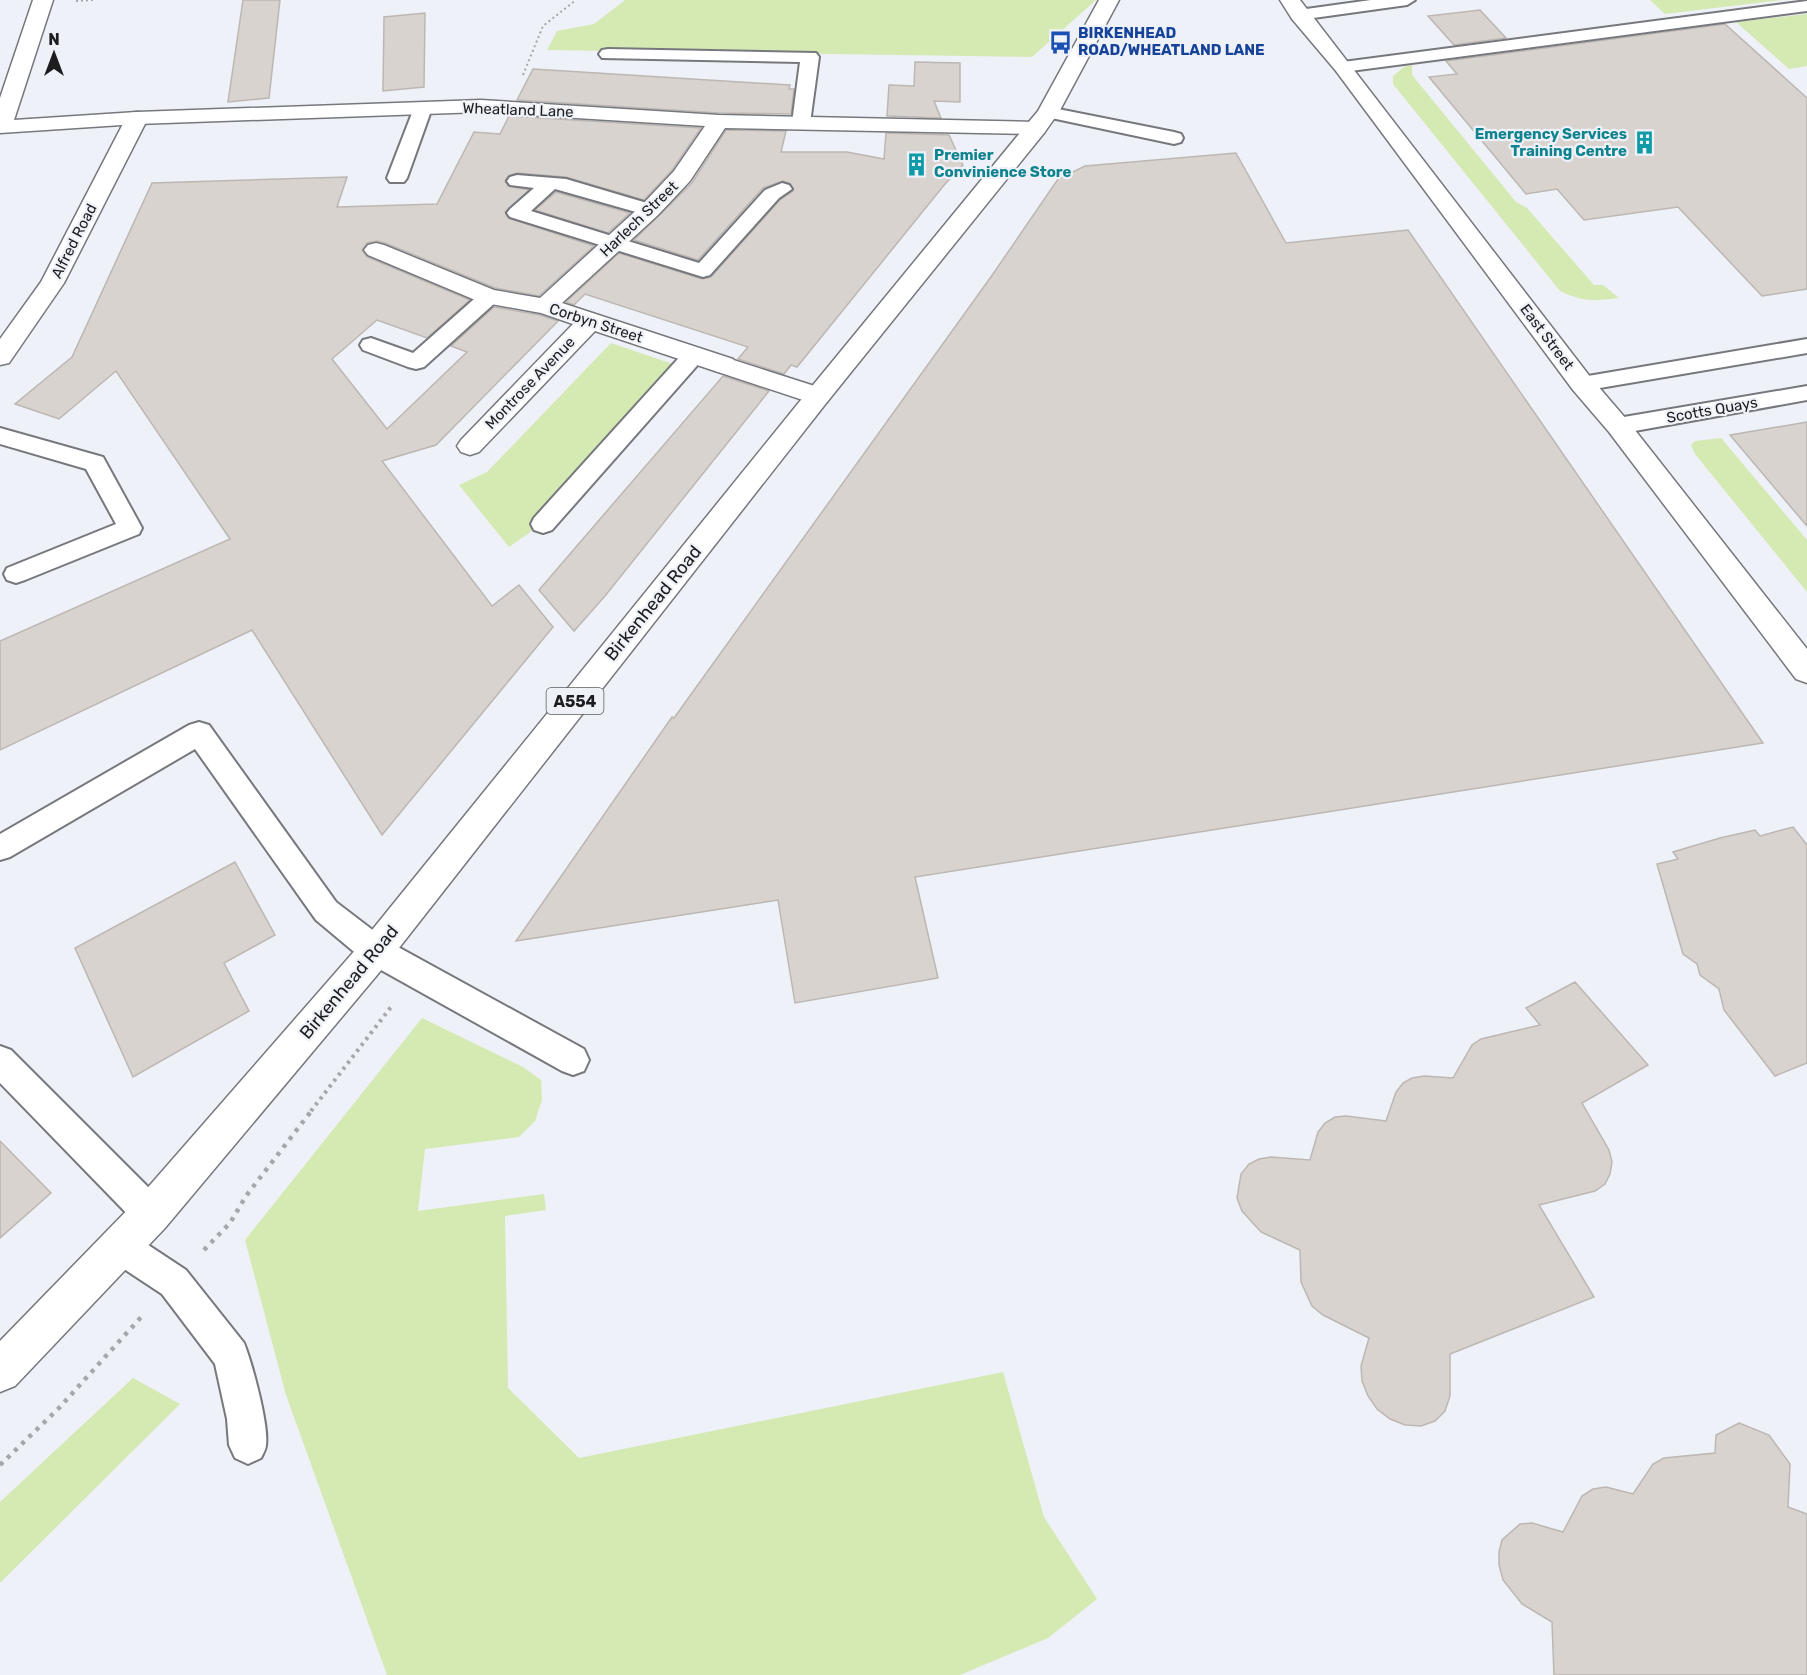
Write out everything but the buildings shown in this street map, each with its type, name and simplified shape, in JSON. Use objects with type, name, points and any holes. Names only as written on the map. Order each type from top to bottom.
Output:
[{"type":"street","points":[[1,127],[43,0]]},
{"type":"street","name":"Birkenhead Road","points":[[0,1371],[151,1214],[376,951],[818,396],[1042,120],[1109,0]]},
{"type":"street","name":"East Street","points":[[1295,7],[1343,67],[1582,384],[1618,426],[1807,671]]},
{"type":"street","name":"Wheatland Lane","points":[[1,127],[137,118],[423,108],[510,108],[719,121],[801,123],[1042,120]]},
{"type":"street","name":"Alfred Road","points":[[0,357],[52,283],[137,118]]},
{"type":"street","name":"Harlech Street","points":[[545,306],[614,245],[682,176],[719,121]]},
{"type":"street","name":"Corbyn Street","points":[[376,250],[489,297],[545,306],[818,396]]},
{"type":"street","name":"Montrose Avenue","points":[[470,446],[590,321]]},
{"type":"lane","points":[[1295,7],[1407,0]]},
{"type":"lane","points":[[1343,67],[1807,6]]},
{"type":"lane","points":[[608,54],[810,57],[801,123]]},
{"type":"lane","points":[[397,178],[423,108]]},
{"type":"lane","points":[[1042,120],[1174,138]]},
{"type":"lane","points":[[517,181],[566,185],[650,210]]},
{"type":"lane","points":[[551,183],[518,213],[614,245],[703,271],[772,194],[782,189]]},
{"type":"lane","points":[[371,345],[416,362],[489,297]]},
{"type":"lane","points":[[1582,384],[1807,346]]},
{"type":"lane","points":[[543,524],[694,355]]},
{"type":"lane","name":"Scotts Quays","points":[[1618,426],[1807,393]]},
{"type":"lane","points":[[0,436],[95,463],[130,528],[16,574]]},
{"type":"lane","points":[[0,848],[199,733],[326,911],[376,951],[573,1060]]},
{"type":"lane","points":[[0,1061],[151,1214]]},
{"type":"lane","points":[[121,1247],[174,1282],[231,1356],[248,1444]]},
{"type":"path","points":[[510,108],[543,26],[576,0]]},
{"type":"path","points":[[0,1465],[58,1408],[98,1363]]},
{"type":"green space","points":[[625,0],[1096,0],[1032,57],[547,50],[557,31],[594,24]]},
{"type":"green space","points":[[1650,0],[1783,0],[1665,14]]},
{"type":"green space","points":[[1807,14],[1807,66],[1789,69],[1736,22]]},
{"type":"green space","points":[[1412,65],[1412,75],[1516,202],[1527,208],[1594,285],[1603,285],[1619,298],[1589,300],[1560,291],[1393,84],[1393,76],[1404,67]]},
{"type":"green space","points":[[611,343],[676,365],[529,533],[509,547],[459,485],[487,472]]},
{"type":"green space","points":[[1721,438],[1807,540],[1807,592],[1695,454],[1691,445],[1695,441]]},
{"type":"green space","points":[[422,1018],[523,1067],[541,1080],[542,1100],[535,1121],[519,1137],[425,1149],[418,1211],[544,1194],[546,1210],[505,1216],[508,1388],[579,1458],[1003,1372],[1044,1517],[1097,1599],[1048,1638],[960,1675],[387,1675],[286,1395],[245,1240]]},
{"type":"green space","points":[[133,1378],[180,1404],[0,1583],[0,1502]]},
{"type":"place","name":"BIRKENHEAD ROAD/WHEATLAND LANE","points":[[1060,42]]},
{"type":"place","name":"Emergency Services Training Centre","points":[[1645,143]]},
{"type":"place","name":"Premier Convinience Store","points":[[916,164]]}]
